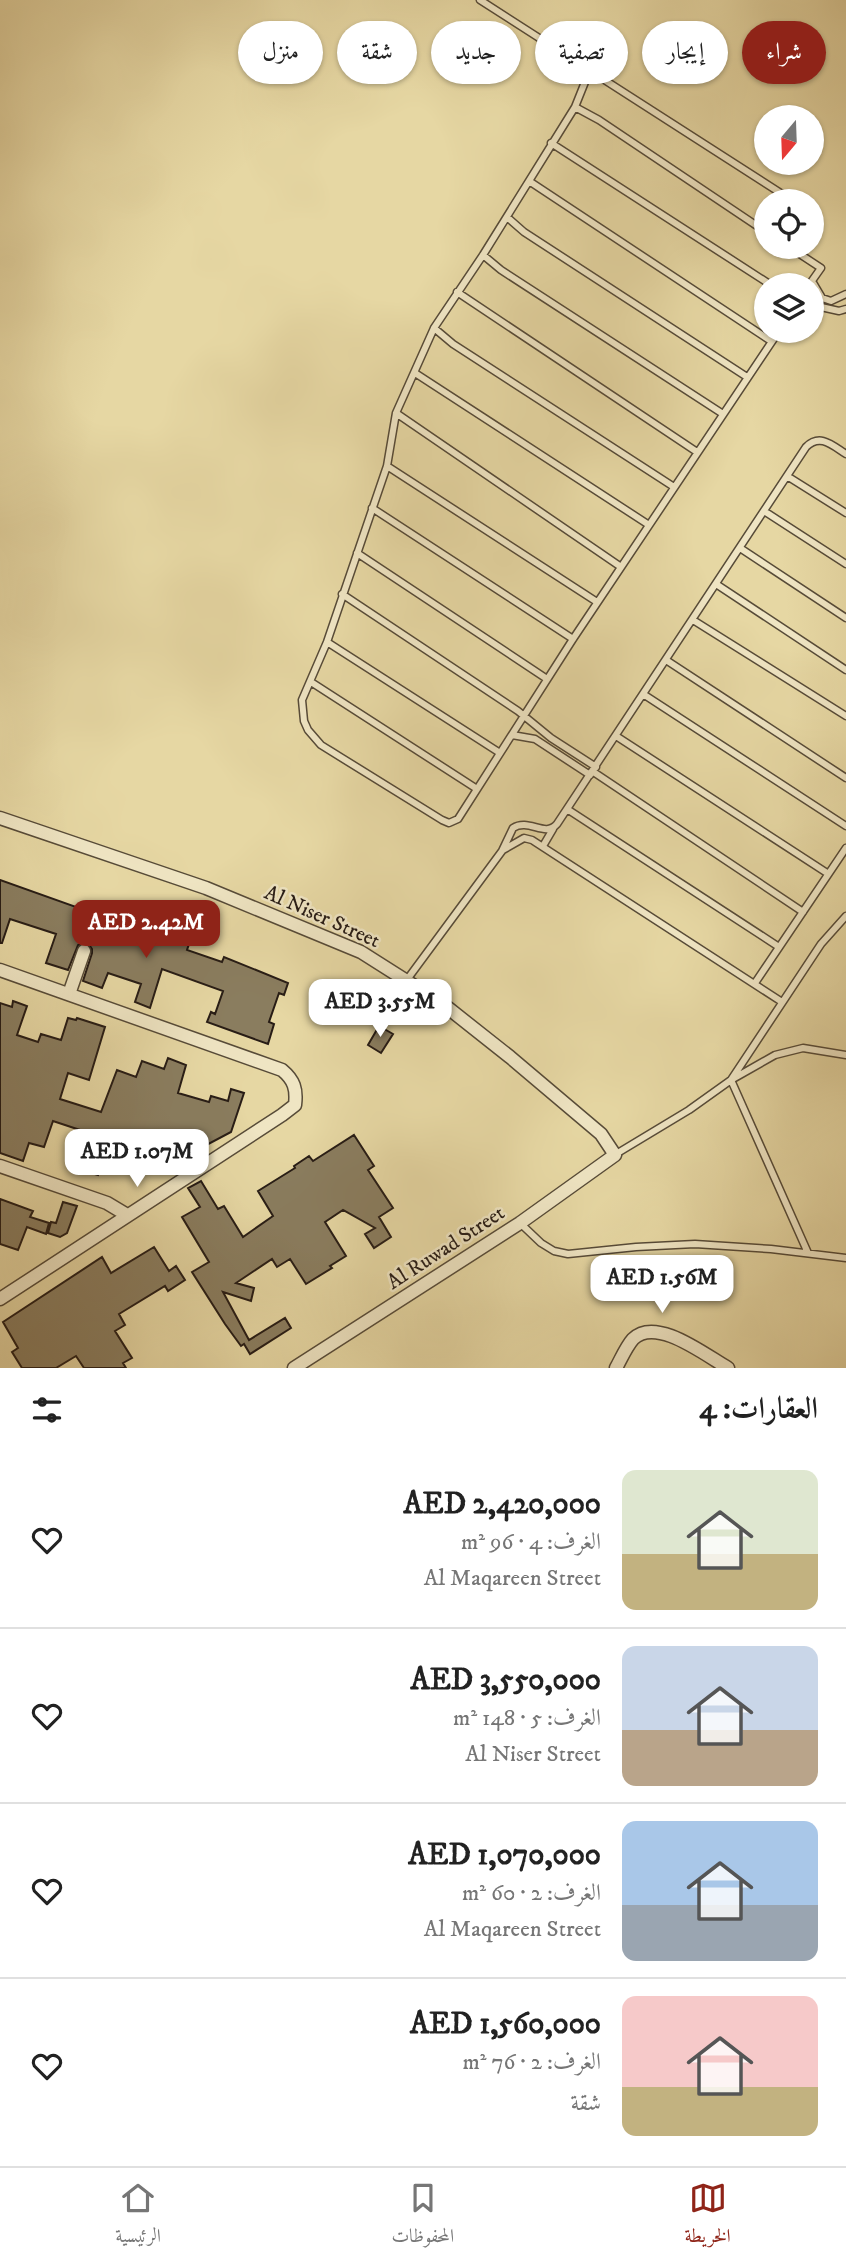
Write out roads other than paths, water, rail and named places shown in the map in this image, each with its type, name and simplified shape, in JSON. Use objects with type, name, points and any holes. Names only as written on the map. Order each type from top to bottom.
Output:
[{"type":"street","name":"Al Niser Street","points":[[0,818],[206,888],[361,952],[443,1004],[510,1057],[601,1134],[615,1155]]},
{"type":"street","points":[[69,994],[84,951]]},
{"type":"street","points":[[0,970],[282,1070],[292,1079],[297,1093],[295,1105],[282,1115],[0,1299]]},
{"type":"street","name":"Al Ruwad Street","points":[[294,1368],[520,1223],[615,1155]]},
{"type":"street","points":[[0,1166],[107,1203],[127,1215]]},
{"type":"street","points":[[616,1368],[634,1338],[644,1332],[655,1331],[668,1334],[727,1368]]},
{"type":"lane","points":[[480,0],[535,34]]},
{"type":"lane","points":[[584,84],[575,107],[434,328],[396,413],[387,466],[327,642],[302,700],[308,730],[321,745],[449,823],[458,819],[597,602],[770,343]]},
{"type":"lane","points":[[613,84],[775,189]]},
{"type":"lane","points":[[575,107],[599,120],[754,224]]},
{"type":"lane","points":[[551,143],[754,274]]},
{"type":"lane","points":[[529,181],[754,330]]},
{"type":"lane","points":[[507,217],[524,232],[747,377]]},
{"type":"lane","points":[[483,255],[513,278],[723,414]]},
{"type":"lane","points":[[807,259],[821,268],[818,273]]},
{"type":"lane","points":[[457,292],[697,452]]},
{"type":"lane","points":[[824,299],[831,301],[846,294]]},
{"type":"lane","points":[[824,308],[839,311],[846,309]]},
{"type":"lane","points":[[434,328],[453,344],[674,487]]},
{"type":"lane","points":[[415,373],[649,525]]},
{"type":"lane","points":[[396,413],[621,567]]},
{"type":"lane","points":[[543,846],[813,440],[829,443],[846,454]]},
{"type":"lane","points":[[387,466],[597,602]]},
{"type":"lane","points":[[787,476],[846,513]]},
{"type":"lane","points":[[372,508],[573,639]]},
{"type":"lane","points":[[764,511],[846,565]]},
{"type":"lane","points":[[740,548],[846,618]]},
{"type":"lane","points":[[357,553],[547,679]]},
{"type":"lane","points":[[716,584],[846,670]]},
{"type":"lane","points":[[342,594],[524,716],[592,771]]},
{"type":"lane","points":[[693,620],[846,716]]},
{"type":"lane","points":[[327,642],[500,753]]},
{"type":"lane","points":[[666,660],[846,778]]},
{"type":"lane","points":[[312,682],[477,789]]},
{"type":"lane","points":[[643,694],[846,825]]},
{"type":"lane","points":[[512,735],[535,739],[592,771],[803,912]]},
{"type":"lane","points":[[616,736],[827,873]]},
{"type":"lane","points":[[567,809],[779,947]]},
{"type":"lane","points":[[406,981],[502,851],[513,828],[524,824],[553,829]]},
{"type":"lane","points":[[502,851],[524,838],[532,840],[782,1002]]},
{"type":"lane","points":[[755,983],[846,848]]},
{"type":"lane","points":[[731,1080],[821,944],[846,916]]},
{"type":"lane","points":[[615,1155],[689,1110],[731,1080],[775,1055],[789,1050],[811,1048],[846,1055]]},
{"type":"lane","points":[[731,1080],[808,1253]]},
{"type":"lane","points":[[520,1223],[541,1243],[554,1251],[568,1254],[695,1244],[733,1245],[846,1258]]}]
